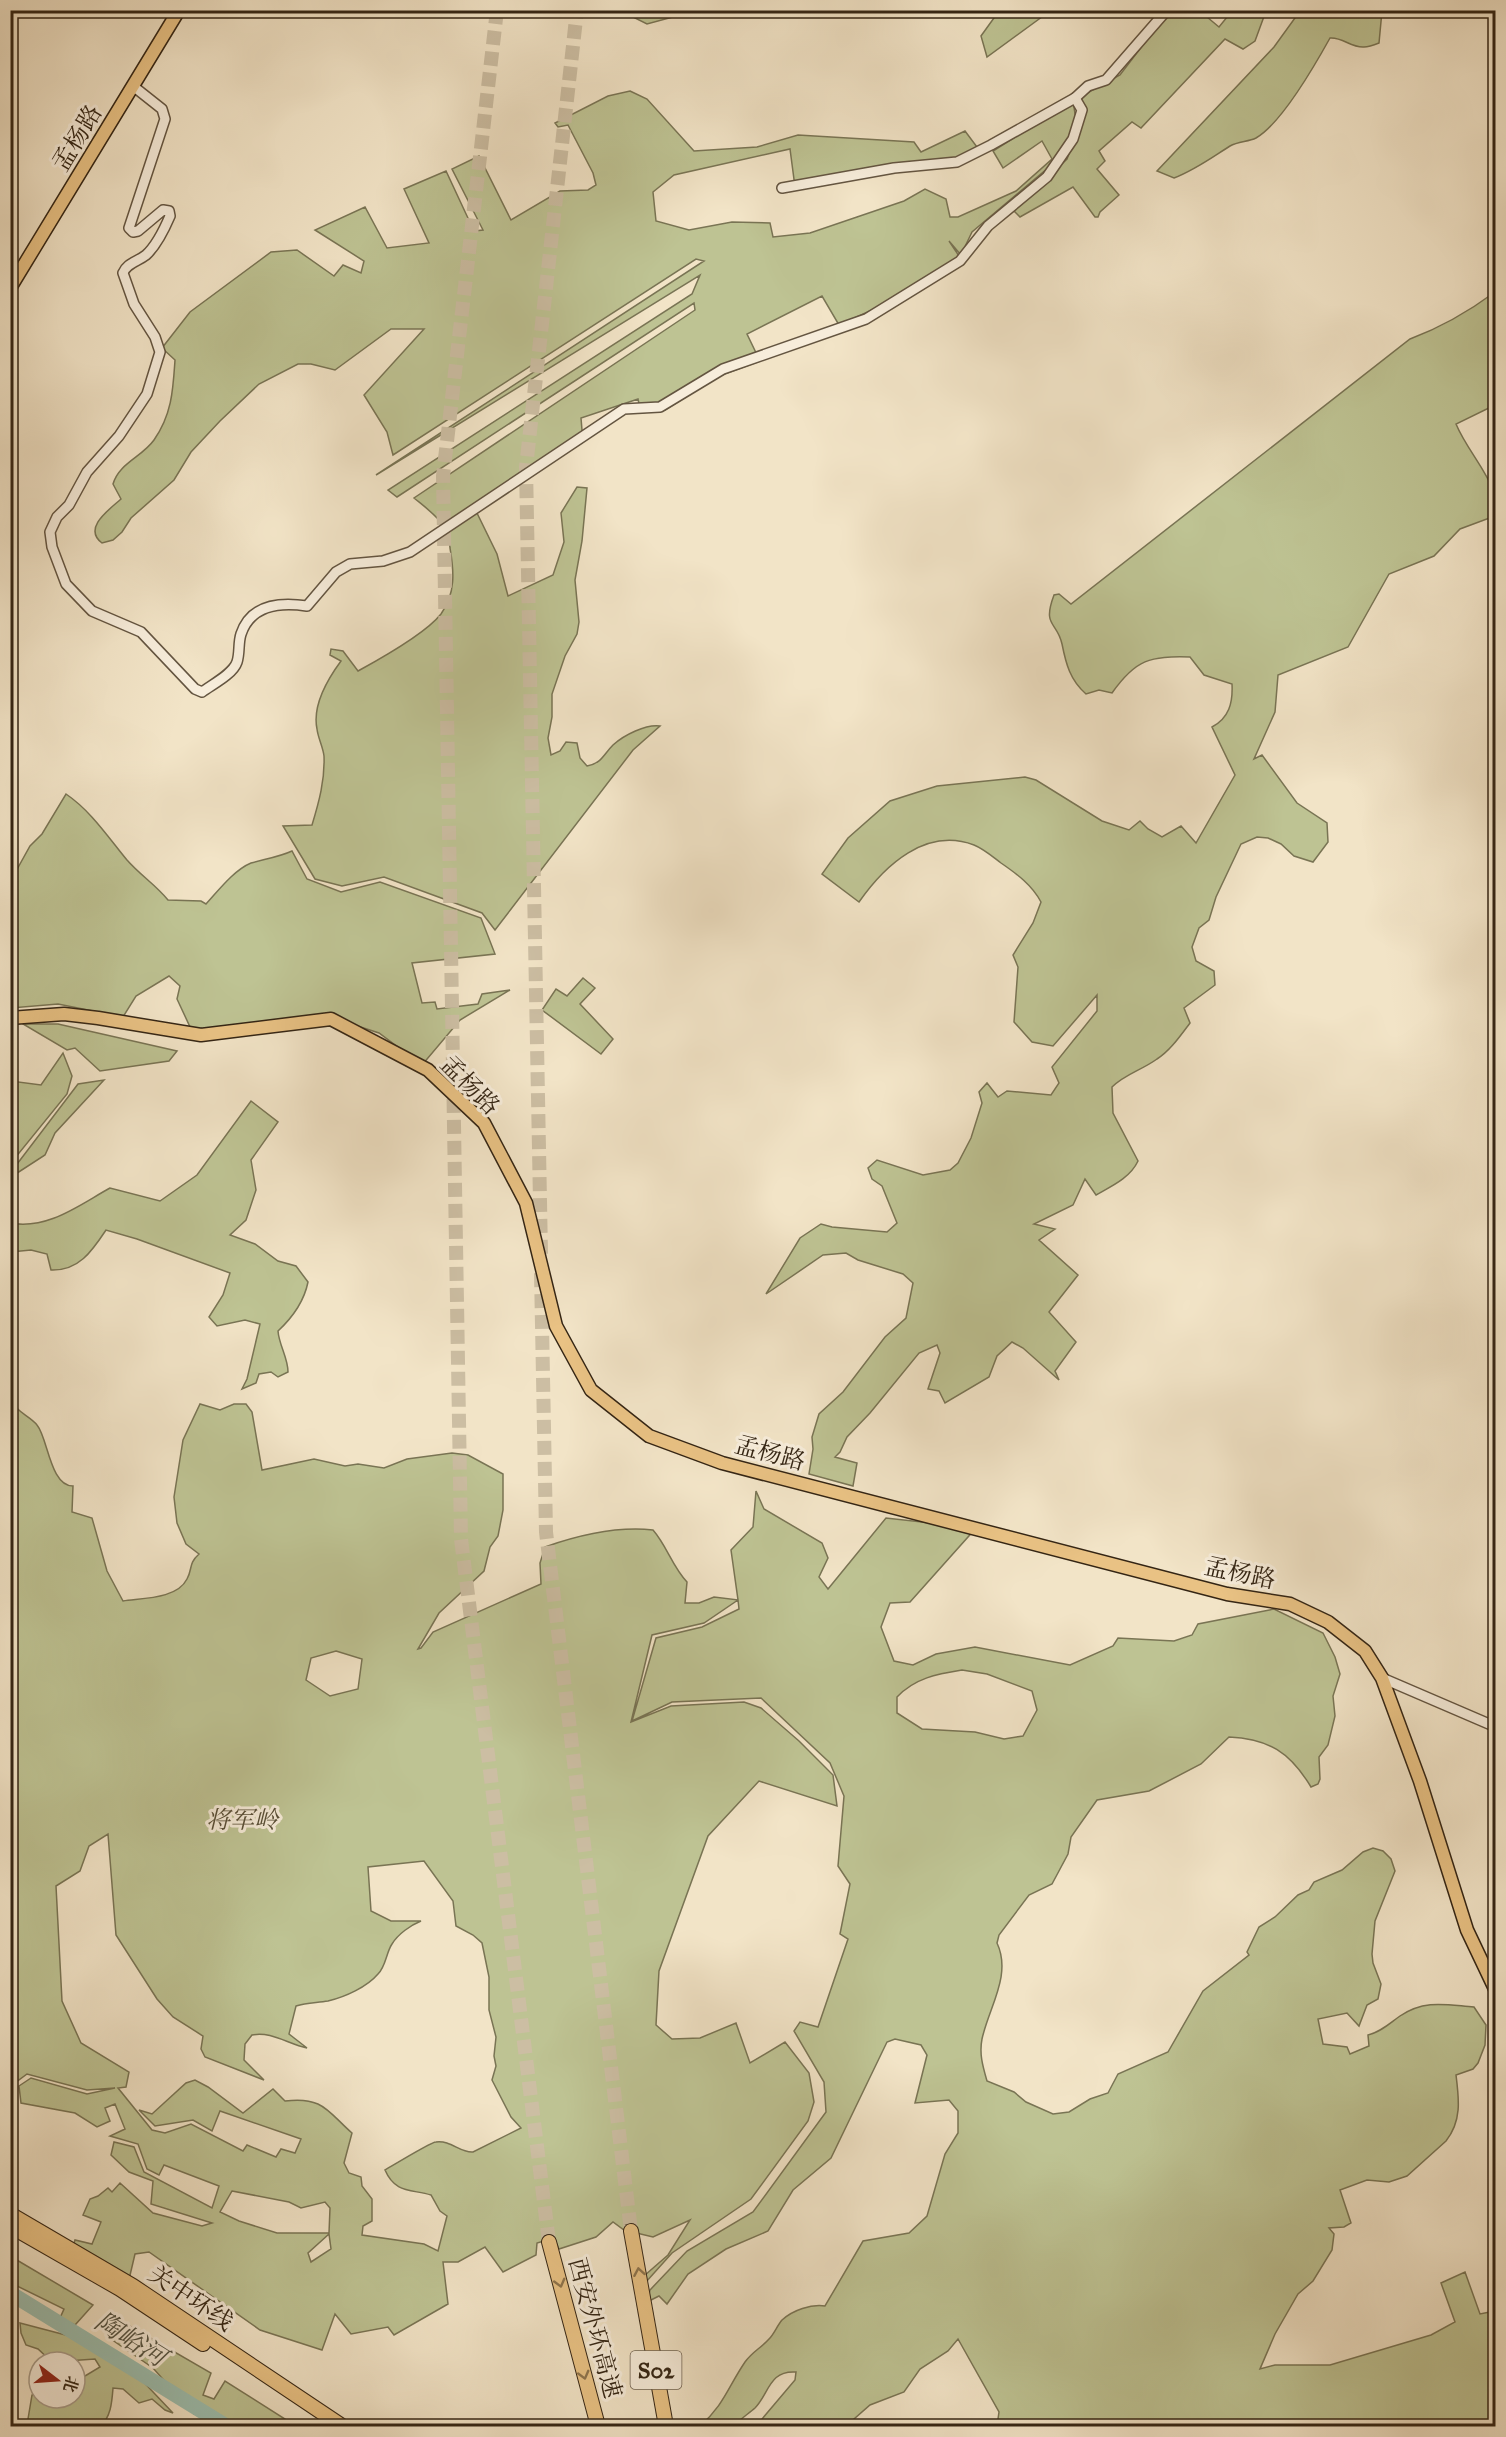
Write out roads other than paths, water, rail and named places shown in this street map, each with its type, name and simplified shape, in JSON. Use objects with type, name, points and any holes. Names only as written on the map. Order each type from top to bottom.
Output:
[{"type":"highway","name":"关中环线","points":[[10,2214],[133,2286],[342,2427]]},
{"type":"highway","name":"关中环线","points":[[10,2226],[120,2289],[327,2427]]},
{"type":"highway","name":"西安外环高速","points":[[632,2231],[666,2427]]},
{"type":"highway","name":"西安外环高速","points":[[549,2242],[598,2427]]},
{"type":"main road","name":"孟杨路","points":[[10,288],[179,10]]},
{"type":"main road","name":"孟杨路","points":[[10,1018],[64,1014],[201,1035],[331,1019],[429,1070],[484,1123],[525,1203],[556,1326],[591,1390],[649,1436],[722,1463],[1227,1594],[1290,1604],[1328,1622],[1365,1651],[1382,1678],[1419,1781],[1467,1930],[1496,1991]]},
{"type":"street","points":[[782,188],[894,168],[957,162],[1075,98],[1088,86],[1106,80],[1167,10]]},
{"type":"street","points":[[133,86],[162,109],[165,119],[129,228],[133,232],[138,231],[163,210],[169,211],[170,216],[151,249],[145,256],[126,267],[123,273],[135,304],[155,337],[160,352],[147,394],[119,436],[87,472],[69,505],[57,518],[50,532],[52,547],[66,584],[92,611],[141,632],[195,689],[202,692],[221,679],[237,663],[241,633],[252,617],[267,606],[288,603],[307,606],[336,572],[350,564],[383,561],[410,552],[624,409],[660,407],[723,369],[866,319],[960,261],[988,226],[1047,177],[1073,140],[1082,110],[1075,98]]},
{"type":"street","points":[[1382,1678],[1496,1727]]},
{"type":"waterway","name":"陶峪河","points":[[10,2293],[226,2426]]},
{"type":"tunnel","points":[[497,10],[443,476],[461,1539],[549,2242]]},
{"type":"tunnel","points":[[541,1254],[526,467],[577,10]]},
{"type":"tunnel","points":[[541,1273],[546,1532],[631,2231]]},
{"type":"park label","name":"将军岭","points":[[242,1820]]}]
